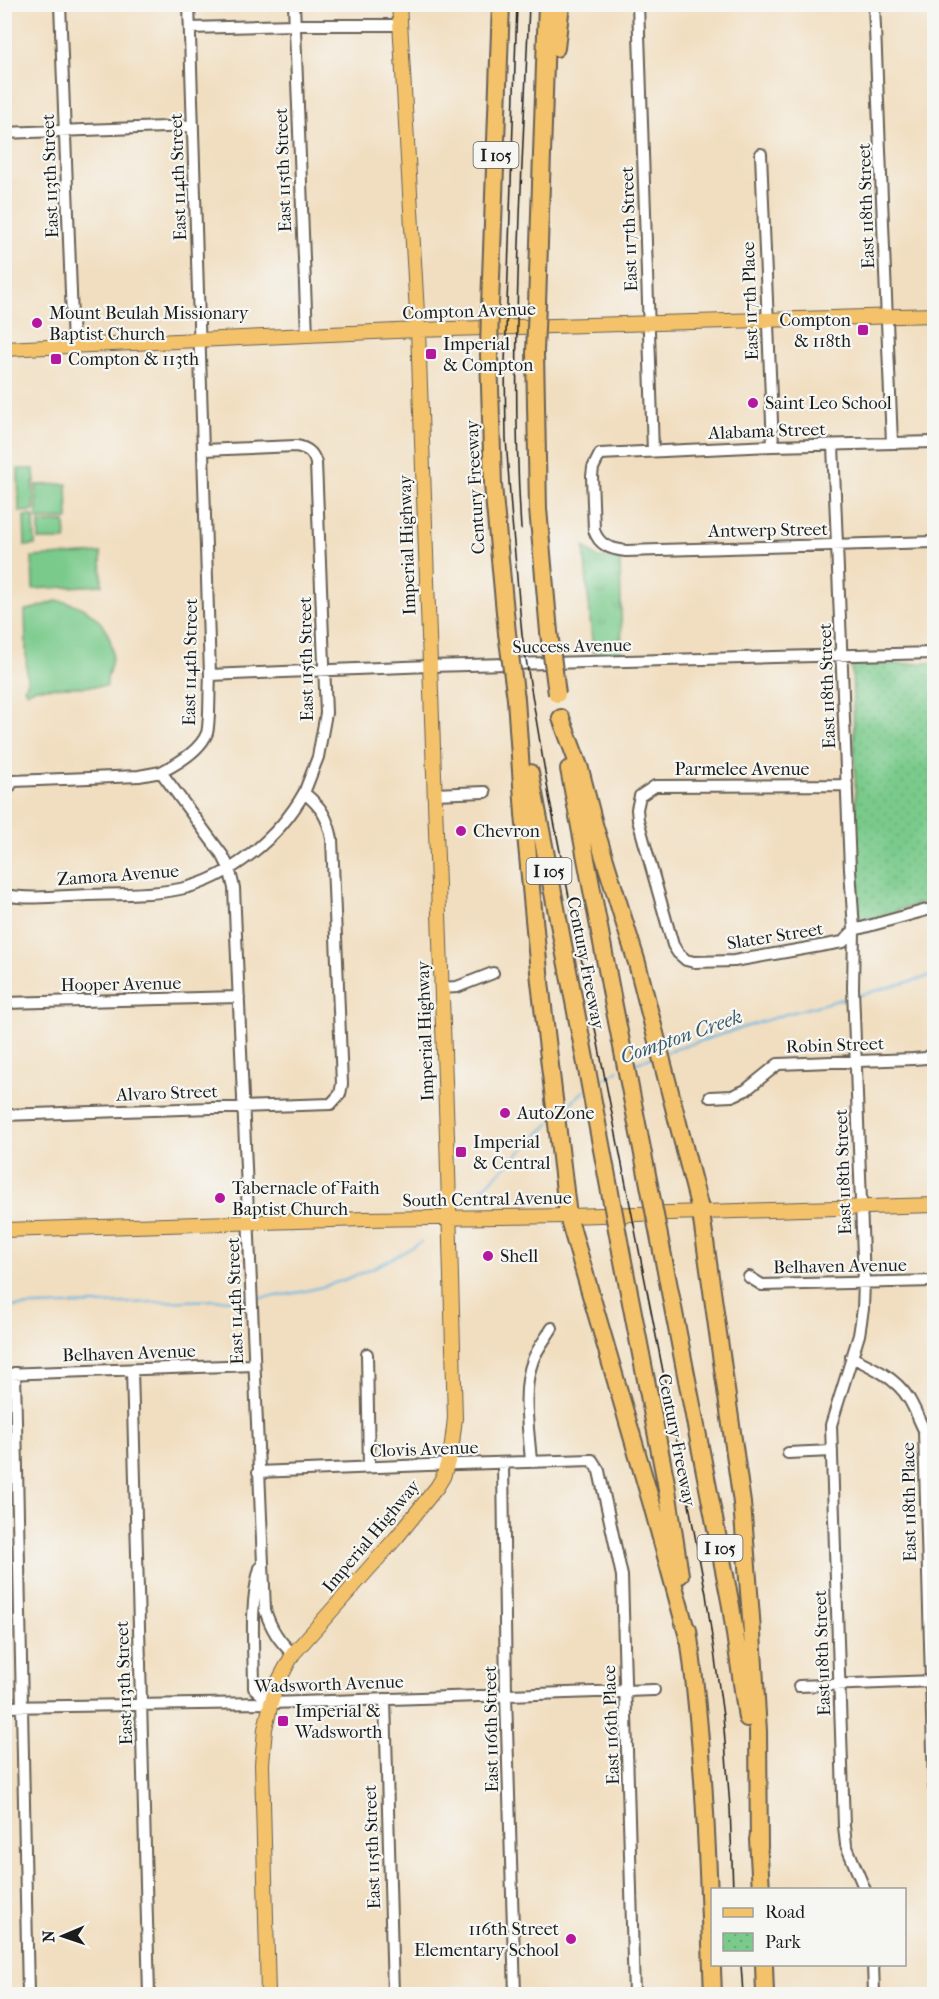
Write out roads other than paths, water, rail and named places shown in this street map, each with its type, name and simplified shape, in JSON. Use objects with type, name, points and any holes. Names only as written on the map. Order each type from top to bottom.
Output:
[{"type":"highway","name":"Century Freeway","points":[[501,4],[489,354],[493,485],[507,633],[516,699],[666,1483],[689,1641],[704,1786],[712,1995]]},
{"type":"highway","name":"Century Freeway","points":[[548,4],[535,352],[537,489],[549,633],[561,718],[613,1001],[732,1617],[747,1717],[761,1888]]},
{"type":"highway","points":[[542,156],[561,4]]},
{"type":"highway","points":[[516,699],[539,971],[568,1216],[689,1641]]},
{"type":"highway","points":[[561,718],[580,769],[595,828],[637,963],[701,1213],[742,1503],[758,1731],[759,1848]]},
{"type":"highway","points":[[764,1966],[765,1995]]},
{"type":"main road","name":"Imperial Highway","points":[[268,1995],[262,1764],[265,1729],[271,1703],[279,1680],[293,1654],[427,1500],[443,1477],[453,1436],[449,1217],[418,330],[399,4]]},
{"type":"main road","name":"Compton Avenue","points":[[4,349],[418,330],[934,315]]},
{"type":"main road","name":"South Central Avenue","points":[[4,1230],[934,1205]]},
{"type":"street","name":"East 113th Street","points":[[60,4],[73,345]]},
{"type":"street","name":"East 114th Street","points":[[189,4],[210,675],[207,732],[182,762],[161,772],[223,856],[234,888],[265,1610],[270,1627],[280,1642],[293,1654]]},
{"type":"street","name":"East 115th Street","points":[[294,4],[306,335]]},
{"type":"street","name":"East 117th Street","points":[[638,4],[653,452]]},
{"type":"street","name":"East 118th Street","points":[[874,4],[892,443]]},
{"type":"street","points":[[190,28],[400,25]]},
{"type":"street","points":[[4,133],[192,126]]},
{"type":"street","name":"East 117th Place","points":[[761,154],[773,446]]},
{"type":"street","name":"Alabama Street","points":[[603,545],[596,536],[594,519],[593,468],[600,454],[934,442]]},
{"type":"street","name":"East 118th Street","points":[[833,445],[854,930],[853,988],[864,1282],[859,1335],[831,1425],[844,1826],[846,1845],[864,1888]]},
{"type":"street","name":"East 115th Street","points":[[203,450],[296,446],[309,450],[314,456],[318,475],[326,713],[312,777],[304,793]]},
{"type":"street","name":"Antwerp Street","points":[[603,545],[611,549],[626,550],[934,542]]},
{"type":"street","name":"Success Avenue","points":[[210,675],[429,666],[934,653]]},
{"type":"street","points":[[4,796],[9,781],[139,776],[161,772]]},
{"type":"street","name":"Parmelee Avenue","points":[[686,960],[673,945],[638,820],[637,809],[640,796],[655,786],[847,785]]},
{"type":"street","points":[[434,794],[485,792]]},
{"type":"street","name":"Zamora Avenue","points":[[4,895],[161,892],[182,889],[229,868],[261,845],[283,825],[304,793]]},
{"type":"street","name":"Alvaro Street","points":[[4,1115],[331,1104],[340,1094],[342,1084],[332,839],[324,812],[304,793]]},
{"type":"street","name":"Slater Street","points":[[686,960],[707,963],[734,961],[843,942],[854,930],[934,908]]},
{"type":"street","points":[[441,988],[457,987],[493,973]]},
{"type":"street","name":"Hooper Avenue","points":[[4,1004],[239,997]]},
{"type":"street","name":"Robin Street","points":[[710,1097],[732,1096],[746,1090],[778,1064],[912,1059],[926,1058],[934,1053]]},
{"type":"street","name":"Belhaven Avenue","points":[[749,1277],[762,1285],[934,1281]]},
{"type":"street","points":[[531,1462],[528,1380],[533,1359],[552,1328]]},
{"type":"street","points":[[366,1354],[369,1467]]},
{"type":"street","name":"East 118th Place","points":[[851,1357],[887,1376],[899,1386],[909,1398],[924,1430],[934,1788]]},
{"type":"street","name":"Belhaven Avenue","points":[[10,1373],[254,1365]]},
{"type":"street","name":"East 113th Street","points":[[132,1370],[149,1995]]},
{"type":"street","points":[[10,1373],[22,1706],[28,1995]]},
{"type":"street","points":[[788,1453],[832,1451]]},
{"type":"street","name":"Clovis Avenue","points":[[258,1472],[592,1460]]},
{"type":"street","name":"East 116th Place","points":[[592,1460],[599,1471],[622,1576],[634,1995]]},
{"type":"street","name":"East 116th Street","points":[[503,1463],[506,1695],[515,1995]]},
{"type":"street","name":"East 114th Street","points":[[262,1562],[254,1605],[254,1688],[271,1703]]},
{"type":"street","points":[[799,1686],[932,1681]]},
{"type":"street","name":"Wadsworth Avenue","points":[[4,1707],[271,1703],[654,1690]]},
{"type":"street","name":"East 115th Street","points":[[385,1699],[393,1995]]},
{"type":"street","points":[[873,1966],[874,1995]]},
{"type":"waterway","name":"Compton Creek","points":[[856,996],[934,975]]},
{"type":"waterway","name":"Compton Creek","points":[[666,1052],[786,1014],[850,997]]},
{"type":"waterway","name":"Compton Creek","points":[[632,1065],[655,1056]]},
{"type":"waterway","name":"Compton Creek","points":[[595,1084],[619,1070]]},
{"type":"waterway","name":"Compton Creek","points":[[563,1110],[585,1090]]},
{"type":"waterway","name":"Compton Creek","points":[[477,1194],[550,1123]]},
{"type":"waterway","points":[[256,1298],[279,1296],[322,1287],[382,1264],[421,1242]]},
{"type":"waterway","points":[[4,1307],[248,1299]]},
{"type":"tram line","points":[[517,4],[505,364],[506,439],[522,635],[549,796],[706,1594],[723,1716],[733,1888]]},
{"type":"tram line","points":[[521,529],[517,332],[529,4]]},
{"type":"tram line","points":[[741,1966],[743,1994]]},
{"type":"place","name":"Mount Beulah Missionary Baptist Church","points":[[37,323]]},
{"type":"place","name":"Compton & 118th","points":[[863,330]]},
{"type":"place","name":"Imperial & Compton","points":[[431,354]]},
{"type":"place","name":"Compton & 113th","points":[[56,359]]},
{"type":"place","name":"Saint Leo School","points":[[753,403]]},
{"type":"place","name":"Chevron","points":[[461,831]]},
{"type":"place","name":"AutoZone","points":[[505,1113]]},
{"type":"place","name":"Imperial & Central","points":[[461,1152]]},
{"type":"place","name":"Tabernacle of Faith Baptist Church","points":[[220,1198]]},
{"type":"place","name":"Shell","points":[[488,1256]]},
{"type":"place","name":"Imperial & Wadsworth","points":[[283,1721]]},
{"type":"place","name":"116th Street Elementary School","points":[[571,1939]]}]
